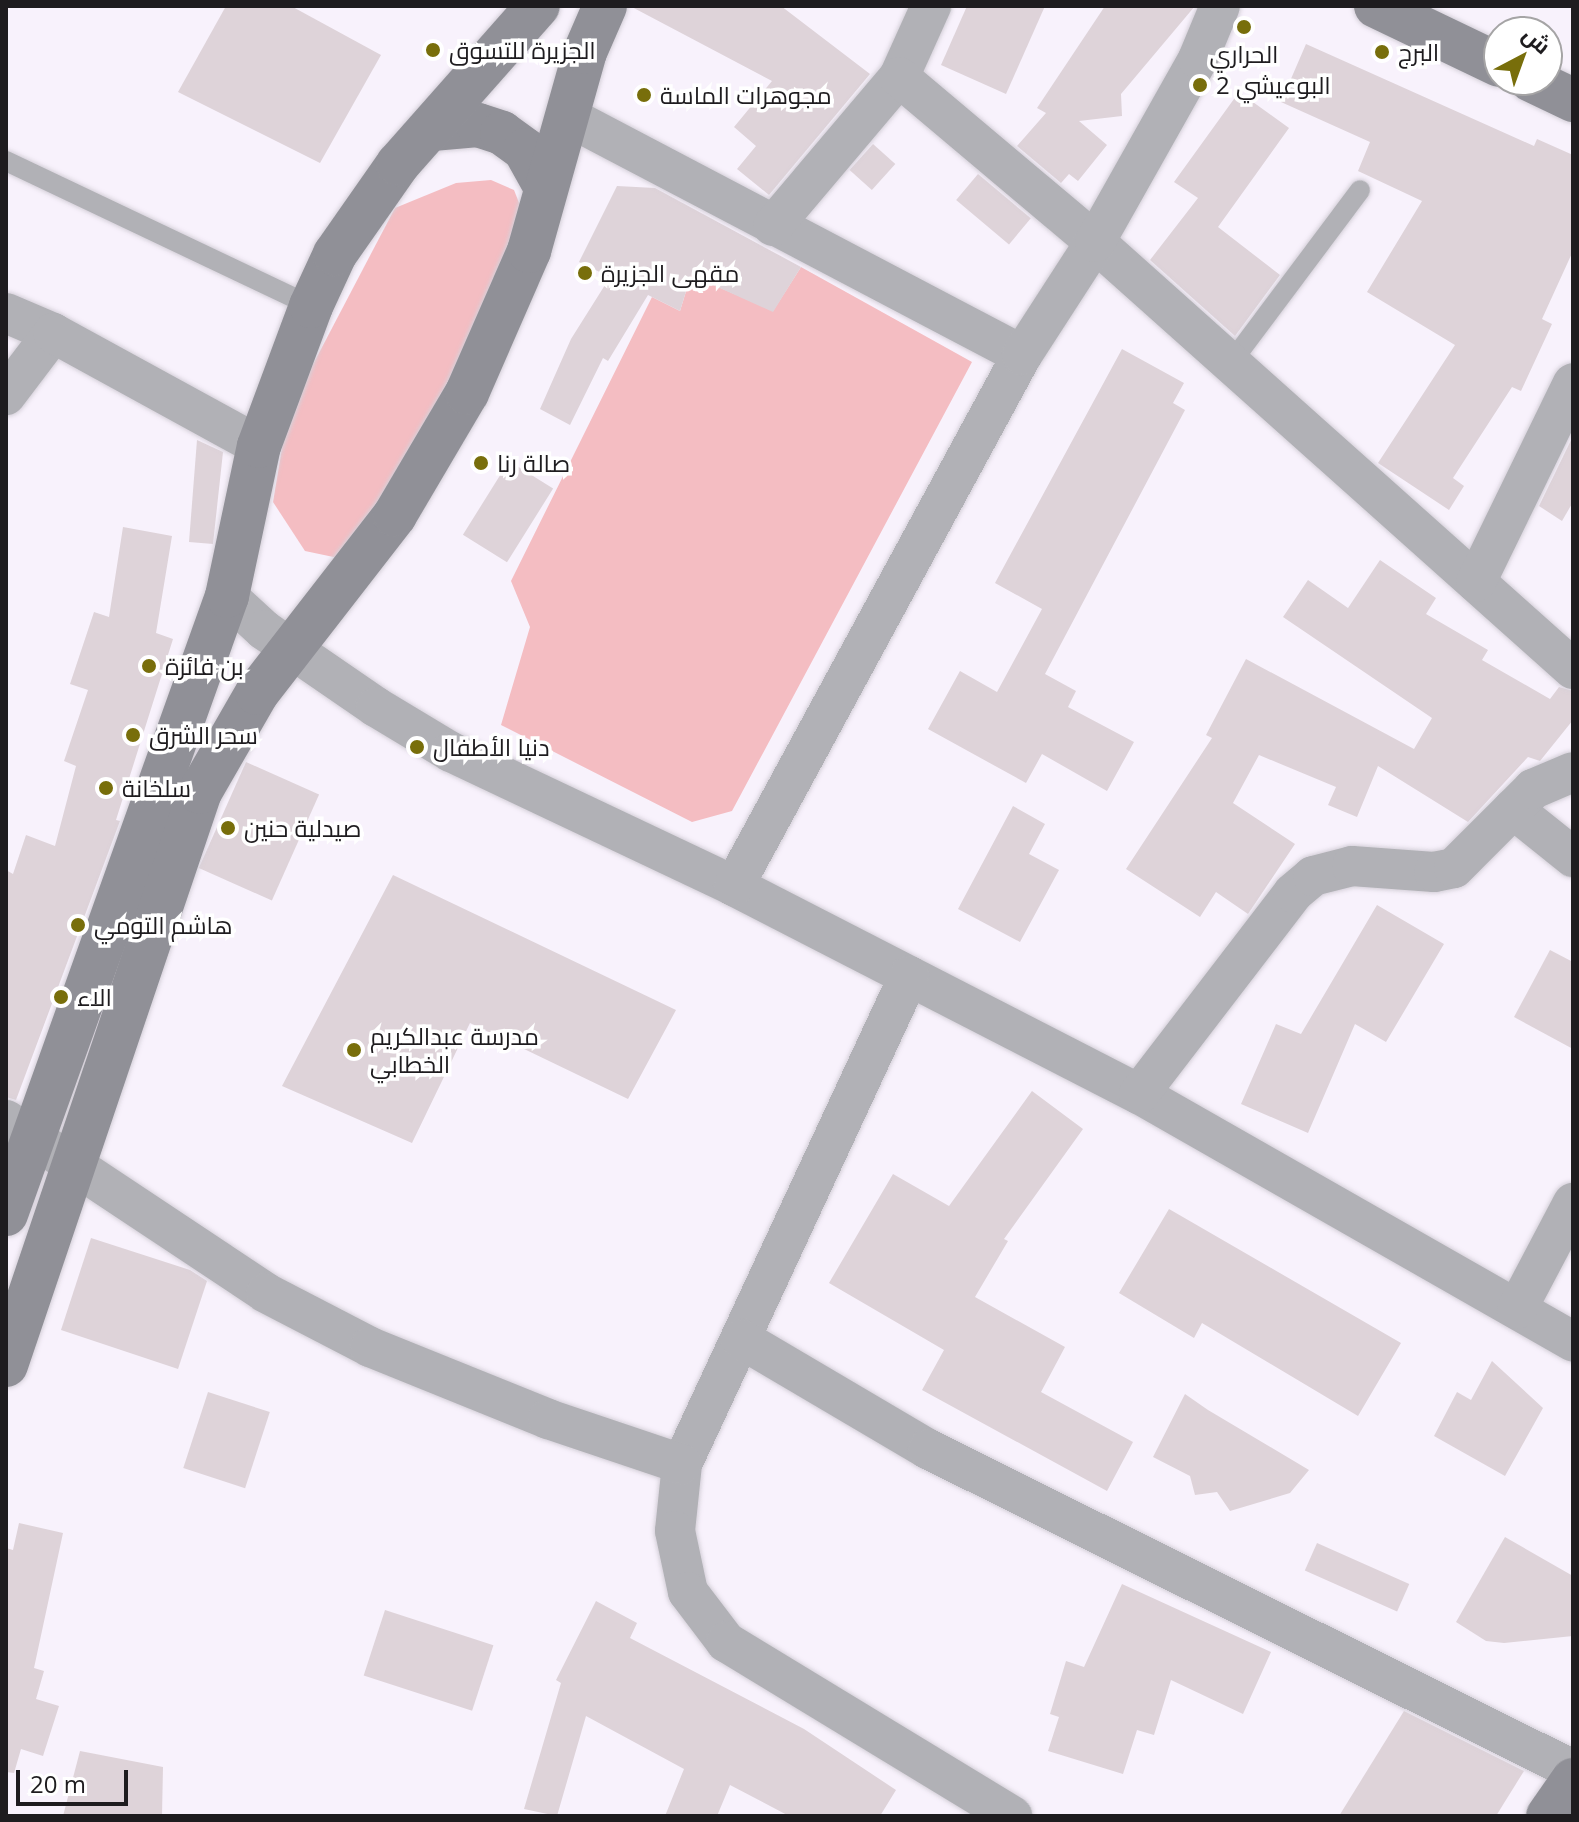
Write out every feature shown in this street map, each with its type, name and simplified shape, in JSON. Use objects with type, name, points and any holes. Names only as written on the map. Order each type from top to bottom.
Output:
[{"type":"main road","points":[[6,1214],[19,1129],[227,596],[259,446],[311,306],[335,254],[398,164],[538,6]]},
{"type":"main road","points":[[6,1365],[76,1166],[200,792],[257,693],[295,649],[395,515],[467,393],[529,251],[585,52],[605,6]]},
{"type":"main road","points":[[1376,6],[1483,57]]},
{"type":"main road","points":[[432,129],[478,125],[502,133],[525,150],[545,186]]},
{"type":"main road","points":[[1548,1816],[1573,1780]]},
{"type":"street","points":[[773,226],[899,77],[931,6]]},
{"type":"street","points":[[734,886],[1022,355],[1095,242],[1198,59],[1220,6]]},
{"type":"street","points":[[899,77],[1095,242],[1573,669]]},
{"type":"street","points":[[567,116],[1022,355]]},
{"type":"street","points":[[6,313],[53,333],[259,446]]},
{"type":"street","points":[[6,395],[53,333]]},
{"type":"street","points":[[1476,582],[1573,383]]},
{"type":"street","points":[[227,596],[376,707],[451,752],[734,886],[1139,1094],[1573,1342]]},
{"type":"street","points":[[1139,1094],[1293,893],[1313,876],[1352,866],[1434,872],[1454,868],[1533,789],[1573,772]]},
{"type":"street","points":[[1513,809],[1573,857]]},
{"type":"street","points":[[909,976],[682,1464],[675,1531],[688,1592],[726,1642],[1010,1816]]},
{"type":"street","points":[[19,1129],[266,1293],[370,1347],[548,1419],[682,1464]]},
{"type":"street","points":[[1517,1309],[1573,1203]]},
{"type":"street","points":[[741,1339],[928,1449],[1573,1770]]},
{"type":"lane","points":[[6,161],[311,306]]},
{"type":"lane","points":[[1230,364],[1360,190]]},
{"type":"shaded area","points":[[491,180],[514,190],[525,218],[484,339],[343,559],[305,551],[273,502],[288,412],[395,208],[456,183]]},
{"type":"shaded area","points":[[801,267],[972,362],[732,811],[692,822],[501,725],[530,627],[511,581],[652,297],[680,311],[691,275],[773,311]]},
{"type":"building","points":[[226,6],[291,6],[381,55],[320,163],[178,92]]},
{"type":"building","points":[[630,6],[781,6],[870,74],[769,195],[737,169],[756,146],[734,127],[772,81]]},
{"type":"building","points":[[967,6],[1045,6],[1006,94],[941,65]]},
{"type":"building","points":[[1105,6],[1195,6],[1121,94],[1122,116],[1079,121],[1107,145],[1078,181],[1069,174],[1061,183],[1017,146],[1046,113],[1037,108]]},
{"type":"building","points":[[1306,44],[1534,146],[1537,139],[1573,155],[1573,251],[1542,319],[1552,324],[1521,391],[1512,387],[1453,478],[1464,486],[1449,510],[1378,463],[1455,345],[1367,292],[1422,201],[1358,171],[1370,142],[1281,102]]},
{"type":"building","points":[[1239,92],[1289,128],[1218,227],[1280,275],[1235,336],[1150,260],[1198,198],[1174,182]]},
{"type":"building","points":[[873,144],[895,164],[872,190],[850,170]]},
{"type":"building","points":[[978,174],[1031,218],[1009,244],[956,200]]},
{"type":"building","points":[[617,186],[655,188],[801,267],[773,312],[691,275],[680,311],[648,295],[608,361],[603,358],[570,425],[540,409],[571,339],[610,277],[579,262]]},
{"type":"building","points":[[1122,349],[1184,383],[1173,403],[1185,410],[1045,674],[1076,691],[1068,707],[1134,742],[1107,791],[1042,754],[1026,783],[928,729],[960,671],[997,692],[1042,609],[995,583]]},
{"type":"building","points":[[1573,436],[1573,502],[1562,521],[1539,506]]},
{"type":"building","points":[[197,440],[223,452],[213,544],[189,542]]},
{"type":"building","points":[[509,461],[553,489],[507,562],[463,535]]},
{"type":"building","points":[[123,527],[172,536],[156,633],[173,639],[116,820],[120,821],[16,1100],[6,1097],[6,870],[13,874],[26,835],[55,846],[76,766],[64,761],[88,690],[70,684],[94,612],[109,617]]},
{"type":"building","points":[[1380,560],[1436,598],[1426,614],[1488,650],[1482,660],[1550,699],[1559,687],[1573,691],[1573,720],[1540,761],[1528,757],[1468,822],[1378,766],[1357,817],[1328,805],[1336,787],[1259,755],[1233,803],[1295,844],[1248,914],[1216,892],[1200,917],[1126,869],[1212,738],[1206,735],[1246,659],[1414,749],[1432,718],[1283,617],[1308,580],[1348,608]]},
{"type":"building","points":[[246,762],[319,795],[272,901],[199,868]]},
{"type":"building","points":[[1013,806],[1045,824],[1029,854],[1059,870],[1020,942],[958,909]]},
{"type":"building","points":[[393,875],[676,1010],[628,1099],[470,1023],[412,1143],[282,1086]]},
{"type":"building","points":[[1377,905],[1444,944],[1386,1042],[1355,1024],[1308,1133],[1241,1104],[1276,1024],[1301,1034]]},
{"type":"building","points":[[1550,950],[1573,962],[1573,1049],[1514,1017]]},
{"type":"building","points":[[1032,1091],[1083,1129],[1004,1239],[1008,1241],[975,1297],[1065,1347],[1041,1392],[1133,1442],[1107,1491],[922,1390],[944,1350],[829,1283],[893,1174],[949,1206]]},
{"type":"building","points":[[1169,1209],[1401,1343],[1358,1416],[1202,1323],[1194,1338],[1119,1293]]},
{"type":"building","points":[[91,1238],[190,1270],[207,1281],[178,1369],[61,1330]]},
{"type":"building","points":[[1492,1361],[1543,1408],[1505,1476],[1434,1436],[1457,1392],[1471,1400]]},
{"type":"building","points":[[208,1392],[270,1412],[245,1488],[183,1468]]},
{"type":"building","points":[[1185,1394],[1309,1470],[1290,1493],[1230,1511],[1217,1492],[1195,1495],[1190,1476],[1153,1457]]},
{"type":"building","points":[[19,1523],[63,1533],[34,1668],[44,1671],[36,1699],[59,1706],[43,1756],[21,1749],[14,1773],[6,1772],[6,1548],[13,1550]]},
{"type":"building","points":[[1505,1537],[1573,1576],[1573,1636],[1504,1643],[1486,1641],[1456,1622]]},
{"type":"building","points":[[1317,1543],[1409,1584],[1397,1611],[1305,1570]]},
{"type":"building","points":[[1122,1584],[1271,1652],[1243,1714],[1171,1680],[1154,1735],[1137,1730],[1123,1774],[1048,1751],[1059,1717],[1050,1714],[1066,1661],[1084,1667]]},
{"type":"building","points":[[596,1601],[637,1623],[630,1638],[804,1729],[896,1790],[880,1816],[789,1816],[730,1785],[717,1816],[665,1816],[684,1769],[586,1716],[557,1816],[524,1809],[561,1683],[556,1680]]},
{"type":"building","points":[[385,1610],[493,1645],[472,1711],[364,1676]]},
{"type":"building","points":[[1404,1711],[1524,1771],[1496,1816],[1339,1816]]},
{"type":"building","points":[[80,1751],[163,1767],[162,1816],[63,1816]]},
{"type":"place","name":"الحراري","points":[[1244,27]]},
{"type":"place","name":"الجزيرة للتسوق","points":[[433,50]]},
{"type":"place","name":"البرج","points":[[1382,52]]},
{"type":"place","name":"البوعيشي 2","points":[[1200,85]]},
{"type":"place","name":"مجوهرات الماسة","points":[[644,95]]},
{"type":"place","name":"مقهى الجزيرة","points":[[585,273]]},
{"type":"place","name":"صالة رنا","points":[[481,463]]},
{"type":"place","name":"بن فائزة","points":[[149,666]]},
{"type":"place","name":"سحر الشرق","points":[[133,735]]},
{"type":"place","name":"دنيا الأطفال","points":[[417,747]]},
{"type":"place","name":"سلخانة","points":[[106,788]]},
{"type":"place","name":"صيدلية حنين","points":[[228,828]]},
{"type":"place","name":"هاشم التومي","points":[[78,925]]},
{"type":"place","name":"الاء","points":[[61,997]]},
{"type":"place","name":"مدرسة عبدالكريم الخطابي","points":[[354,1050]]}]
